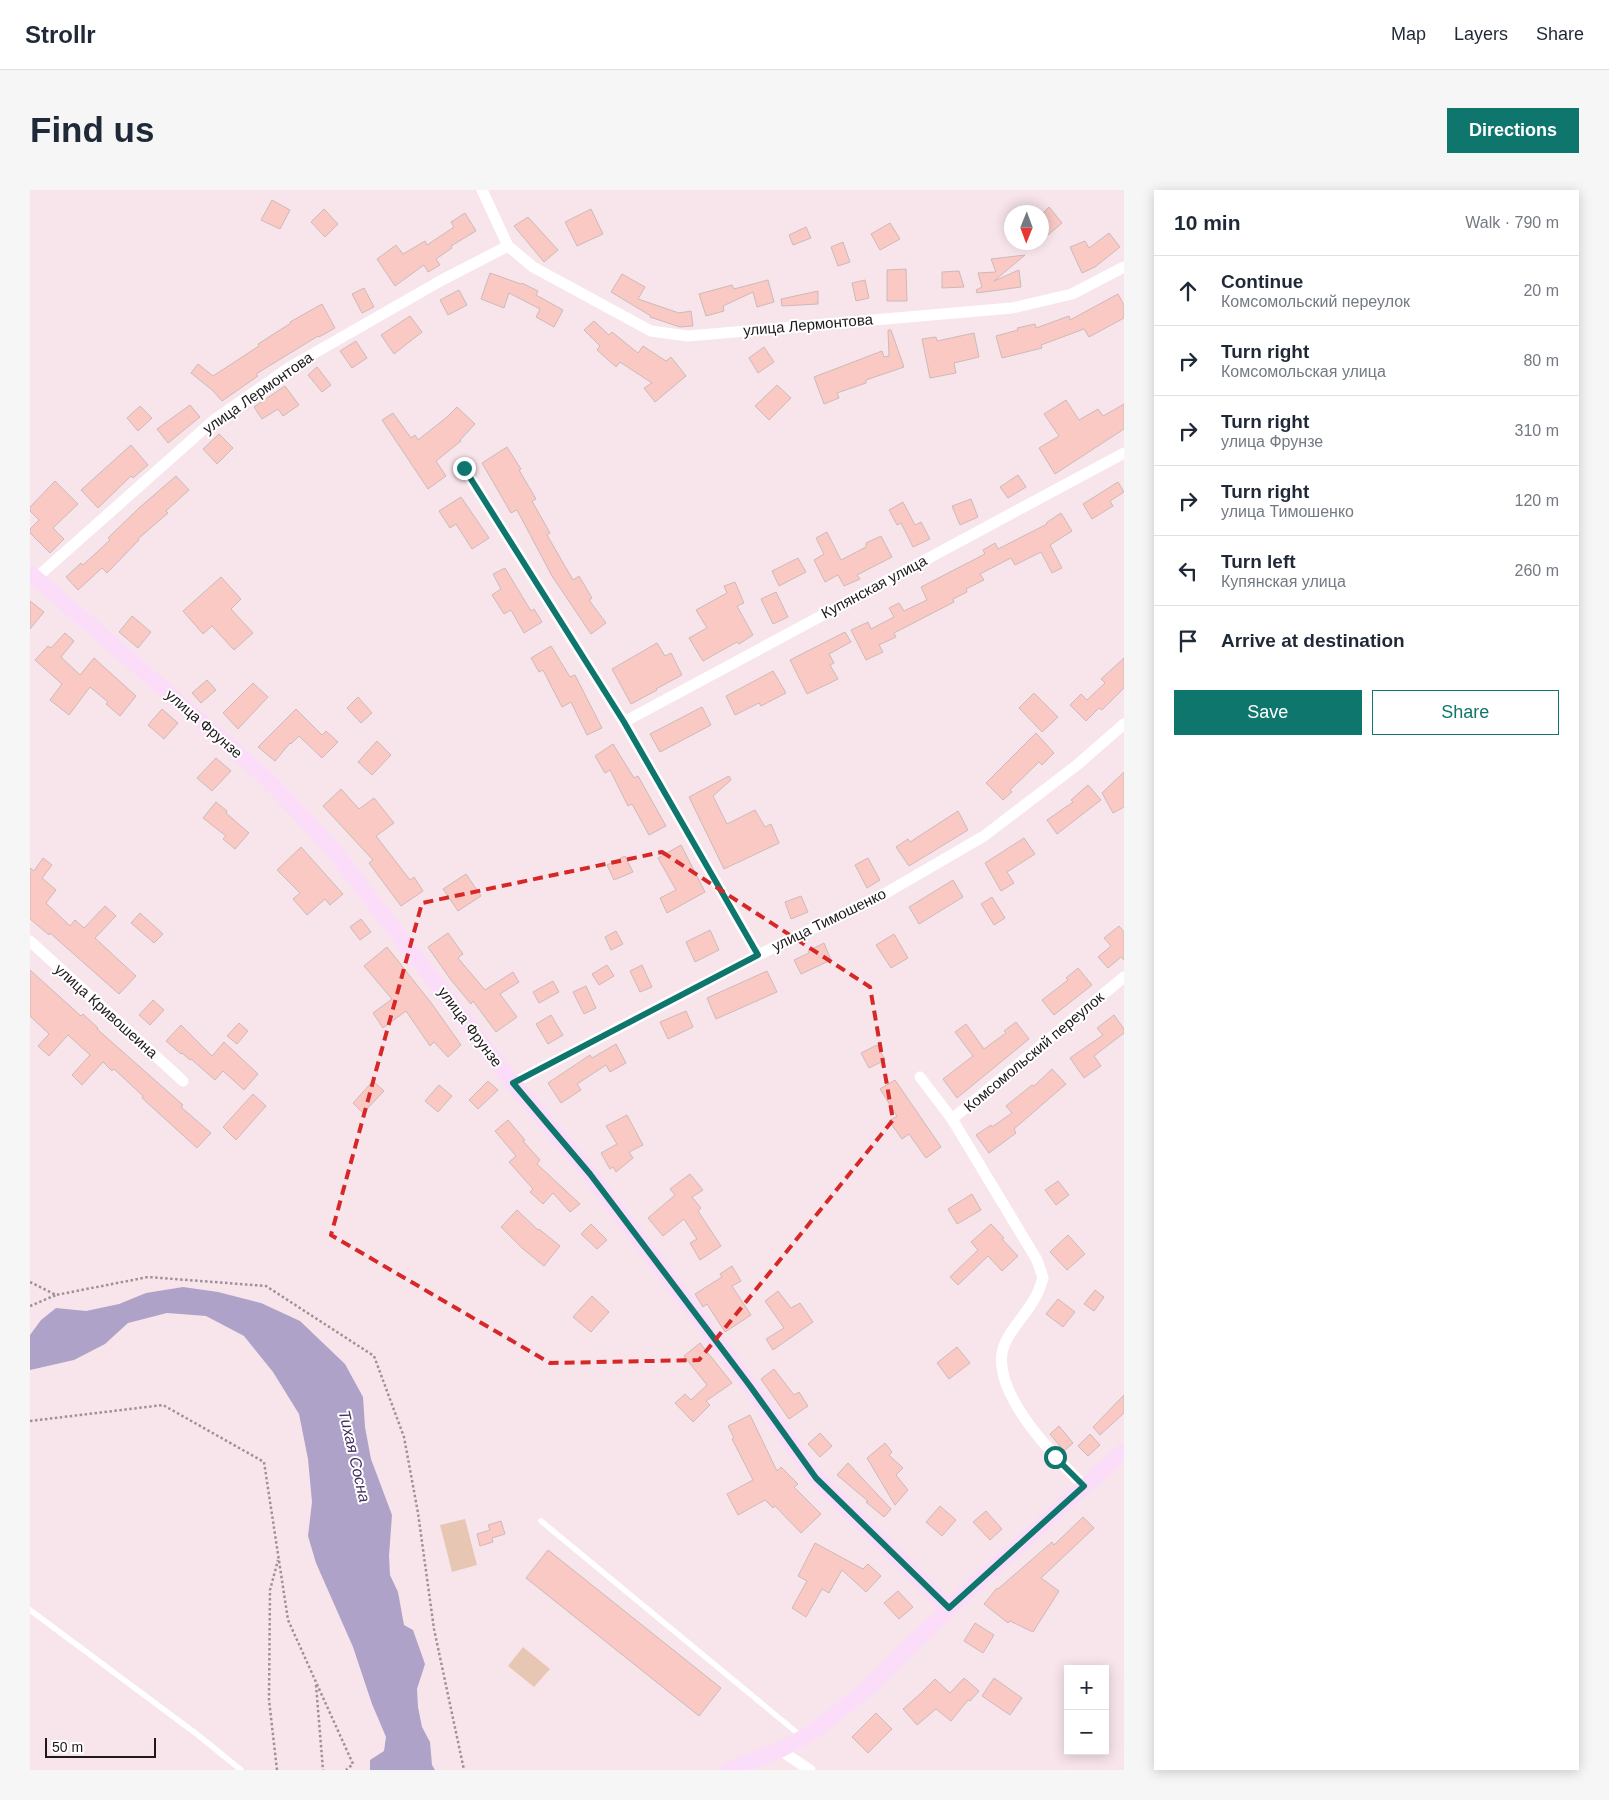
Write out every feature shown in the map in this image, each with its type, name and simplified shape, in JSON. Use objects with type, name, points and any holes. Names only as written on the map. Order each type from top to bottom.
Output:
[{"type":"street","name":"улица Лермонтова","points":[[482,190],[508,246],[533,267],[651,331],[688,336],[1012,308],[1072,294],[1124,267]]},
{"type":"street","name":"улица Лермонтова","points":[[33,576],[221,415],[290,367],[442,280],[508,246]]},
{"type":"street","name":"Купянская улица","points":[[624,722],[1124,453]]},
{"type":"street","points":[[464,468],[624,722],[758,955]]},
{"type":"street","name":"улица Фрунзе","points":[[33,576],[262,774],[330,846],[513,1083],[590,1174],[750,1386],[816,1478],[949,1608]]},
{"type":"street","name":"улица Тимошенко","points":[[513,1083],[758,955],[886,893],[984,836],[1077,765],[1124,724]]},
{"type":"street","name":"улица Кривошеина","points":[[30,941],[183,1081]]},
{"type":"street","name":"Комсомольский переулок","points":[[1084,1486],[1055,1457],[1027,1422],[1009,1392],[1001,1360],[1005,1342],[1036,1296],[1044,1278],[1037,1260],[952,1119],[1124,977]]},
{"type":"street","points":[[920,1077],[952,1119]]},
{"type":"street","points":[[728,1770],[780,1750],[816,1730],[867,1689],[949,1608],[1124,1451]]},
{"type":"street","points":[[780,1750],[810,1770]]},
{"type":"lane","points":[[541,1521],[802,1738]]},
{"type":"lane","points":[[30,1610],[198,1735],[241,1770]]},
{"type":"path","points":[[30,1306],[56,1295],[148,1277],[266,1286],[374,1356],[404,1437],[418,1513],[434,1629],[464,1770]]},
{"type":"path","points":[[30,1282],[56,1295]]},
{"type":"path","points":[[30,1421],[163,1405],[264,1462],[288,1620],[353,1764],[346,1770]]},
{"type":"path","points":[[277,1770],[269,1700],[270,1590],[278,1558]]},
{"type":"path","points":[[316,1681],[323,1770]]},
{"type":"highlighted area","points":[[662,852],[870,987],[893,1120],[699,1360],[550,1363],[331,1235],[422,903]]},
{"type":"shaded area","points":[[465,1519],[477,1565],[452,1572],[440,1525]]},
{"type":"shaded area","points":[[523,1647],[550,1669],[534,1687],[508,1666]]},
{"type":"water","name":"Тихая Сосна","points":[[183,1287],[218,1292],[261,1303],[300,1321],[345,1364],[363,1397],[365,1427],[371,1459],[392,1515],[389,1556],[390,1575],[398,1592],[404,1625],[413,1630],[425,1664],[417,1689],[418,1707],[422,1727],[430,1742],[432,1765],[435,1770],[370,1770],[370,1760],[384,1751],[386,1737],[372,1704],[353,1647],[316,1563],[308,1536],[312,1502],[308,1459],[299,1414],[273,1372],[244,1336],[206,1316],[167,1313],[128,1323],[105,1344],[74,1360],[30,1370],[30,1335],[41,1320],[56,1308],[86,1311],[119,1304],[146,1293]]},
{"type":"building","points":[[272,200],[290,210],[280,229],[261,220]]},
{"type":"building","points":[[1049,207],[1062,223],[1049,234]]},
{"type":"building","points":[[324,209],[338,224],[325,237],[311,222]]},
{"type":"building","points":[[591,209],[603,234],[577,246],[565,222]]},
{"type":"building","points":[[465,213],[476,231],[451,246],[452,248],[436,259],[440,265],[428,272],[424,265],[395,286],[377,259],[396,245],[403,254],[425,241],[427,245],[454,227],[451,222]]},
{"type":"building","points":[[528,217],[558,250],[544,262],[514,226]]},
{"type":"building","points":[[890,223],[900,239],[880,250],[871,234]]},
{"type":"building","points":[[806,227],[811,238],[793,245],[789,235]]},
{"type":"building","points":[[1109,233],[1120,247],[1095,267],[1082,273],[1070,247],[1085,241],[1089,248]]},
{"type":"building","points":[[843,242],[850,262],[838,266],[831,247]]},
{"type":"building","points":[[1025,255],[994,281],[1019,270],[1021,287],[977,293],[976,290],[982,287],[978,273],[996,272],[991,259]]},
{"type":"building","points":[[906,269],[907,301],[887,301],[887,270]]},
{"type":"building","points":[[959,271],[964,287],[942,288],[942,272]]},
{"type":"building","points":[[490,273],[522,283],[538,291],[536,295],[563,310],[554,327],[536,317],[540,309],[509,293],[504,308],[481,299]]},
{"type":"building","points":[[622,274],[645,287],[638,299],[679,313],[691,311],[693,326],[680,327],[650,317],[611,292]]},
{"type":"building","points":[[768,280],[774,302],[757,307],[753,292],[723,306],[724,311],[706,316],[699,294],[732,285],[734,289]]},
{"type":"building","points":[[865,280],[869,298],[856,301],[852,283]]},
{"type":"building","points":[[364,288],[374,307],[362,313],[352,294]]},
{"type":"building","points":[[459,290],[467,305],[448,315],[440,300]]},
{"type":"building","points":[[818,291],[818,304],[782,306],[781,299]]},
{"type":"building","points":[[1118,294],[1124,305],[1124,318],[1089,337],[1084,329],[1041,345],[1042,348],[1002,358],[996,336],[1035,324],[1036,328],[1069,316],[1070,320]]},
{"type":"building","points":[[322,304],[335,328],[318,336],[256,374],[258,376],[222,401],[191,373],[198,364],[213,376],[259,346],[258,344],[290,322]]},
{"type":"building","points":[[410,316],[422,332],[394,354],[381,335]]},
{"type":"building","points":[[594,321],[609,335],[612,332],[638,353],[643,346],[666,361],[671,357],[686,376],[655,402],[644,388],[652,383],[620,362],[616,367],[597,350],[600,346],[584,330]]},
{"type":"building","points":[[888,330],[891,330],[904,367],[866,380],[866,383],[837,393],[839,398],[824,404],[814,377],[882,351],[884,357],[889,356]]},
{"type":"building","points":[[974,333],[979,357],[954,363],[956,373],[930,378],[922,339],[936,337],[937,341]]},
{"type":"building","points":[[356,341],[367,358],[352,368],[340,351]]},
{"type":"building","points":[[764,347],[774,362],[758,373],[749,358]]},
{"type":"building","points":[[317,367],[331,385],[322,392],[308,375]]},
{"type":"building","points":[[777,385],[791,398],[769,420],[755,406]]},
{"type":"building","points":[[285,386],[299,405],[283,416],[278,409],[262,419],[254,407]]},
{"type":"building","points":[[1066,400],[1079,420],[1098,409],[1103,416],[1124,404],[1124,429],[1055,474],[1039,448],[1059,436],[1044,414]]},
{"type":"building","points":[[190,405],[200,417],[168,443],[157,429]]},
{"type":"building","points":[[140,406],[152,418],[138,431],[127,418]]},
{"type":"building","points":[[457,407],[475,424],[461,441],[436,461],[446,476],[428,489],[382,420],[393,413],[411,438],[415,435],[418,440]]},
{"type":"building","points":[[219,434],[233,448],[217,464],[203,449]]},
{"type":"building","points":[[131,445],[148,465],[133,478],[131,476],[98,508],[81,490]]},
{"type":"building","points":[[507,447],[521,469],[519,470],[536,499],[532,501],[550,533],[547,535],[573,580],[579,576],[592,598],[589,600],[606,623],[591,634],[552,576],[517,510],[511,513],[482,463]]},
{"type":"building","points":[[1018,475],[1026,487],[1008,498],[1000,487]]},
{"type":"building","points":[[176,476],[189,490],[166,511],[168,513],[138,539],[107,573],[102,568],[78,590],[66,577],[81,563],[83,565],[110,540],[108,538],[139,508]]},
{"type":"building","points":[[55,481],[78,504],[53,528],[64,539],[50,553],[30,533],[30,529],[39,520],[30,511],[30,507]]},
{"type":"building","points":[[1118,482],[1124,492],[1110,501],[1113,506],[1092,519],[1083,504]]},
{"type":"building","points":[[461,497],[489,538],[472,549],[456,524],[450,528],[439,511]]},
{"type":"building","points":[[971,499],[978,517],[960,525],[952,506]]},
{"type":"building","points":[[903,502],[915,525],[921,522],[930,539],[913,547],[901,523],[897,525],[889,510]]},
{"type":"building","points":[[1061,513],[1072,531],[1050,545],[1062,568],[1052,573],[1041,552],[1015,565],[1011,558],[980,574],[984,580],[966,589],[967,592],[953,599],[954,602],[894,633],[896,637],[879,645],[883,652],[866,660],[851,630],[868,622],[871,629],[894,617],[889,608],[899,603],[904,611],[927,600],[921,587],[985,554],[983,550],[995,543],[998,549],[1047,524]]},
{"type":"building","points":[[827,532],[841,560],[866,547],[866,543],[881,536],[892,557],[857,575],[860,579],[844,586],[838,575],[825,582],[814,560],[824,554],[816,538]]},
{"type":"building","points":[[798,558],[806,572],[779,586],[772,571]]},
{"type":"building","points":[[505,568],[531,611],[534,609],[542,622],[524,633],[511,610],[504,614],[492,595],[501,589],[493,574]]},
{"type":"building","points":[[221,577],[241,599],[231,609],[253,633],[234,650],[212,626],[203,634],[183,611]]},
{"type":"building","points":[[735,582],[744,603],[737,606],[753,635],[739,644],[737,642],[703,661],[689,638],[707,628],[696,610],[727,593],[724,586]]},
{"type":"building","points":[[776,592],[788,617],[773,624],[761,599]]},
{"type":"building","points":[[30,601],[44,612],[30,629]]},
{"type":"building","points":[[132,616],[151,632],[138,648],[119,632]]},
{"type":"building","points":[[845,632],[851,642],[829,654],[834,663],[830,665],[838,679],[807,694],[790,660]]},
{"type":"building","points":[[65,633],[74,641],[61,657],[80,675],[94,658],[136,696],[120,716],[106,704],[108,702],[90,687],[69,715],[50,700],[62,684],[35,660],[48,646],[51,648]]},
{"type":"building","points":[[657,643],[665,656],[671,653],[682,675],[631,704],[612,669]]},
{"type":"building","points":[[551,646],[570,677],[575,675],[602,728],[587,735],[571,702],[562,707],[543,670],[539,672],[531,658]]},
{"type":"building","points":[[1124,658],[1124,688],[1102,710],[1099,708],[1086,721],[1070,705],[1081,694],[1087,700],[1105,683],[1101,679]]},
{"type":"building","points":[[773,671],[786,693],[761,706],[759,703],[735,715],[726,696]]},
{"type":"building","points":[[207,680],[216,690],[201,703],[192,693]]},
{"type":"building","points":[[253,683],[268,697],[238,729],[223,713]]},
{"type":"building","points":[[1034,693],[1058,717],[1042,732],[1019,708]]},
{"type":"building","points":[[358,697],[372,713],[361,723],[347,708]]},
{"type":"building","points":[[702,707],[711,725],[660,752],[650,734]]},
{"type":"building","points":[[162,709],[178,723],[164,739],[148,725]]},
{"type":"building","points":[[296,709],[322,735],[326,731],[338,742],[322,758],[299,736],[290,743],[275,761],[258,747]]},
{"type":"building","points":[[1036,733],[1054,753],[1042,765],[1039,762],[1010,790],[1012,792],[1003,800],[986,783]]},
{"type":"building","points":[[377,741],[391,755],[372,775],[358,762]]},
{"type":"building","points":[[613,744],[634,778],[638,776],[666,826],[649,835],[632,804],[628,806],[610,770],[605,773],[595,756]]},
{"type":"building","points":[[216,758],[231,771],[212,791],[197,778]]},
{"type":"building","points":[[1124,772],[1124,807],[1113,813],[1102,793]]},
{"type":"building","points":[[729,776],[731,780],[713,796],[727,824],[755,810],[765,827],[771,824],[779,843],[724,869],[689,797]]},
{"type":"building","points":[[1088,785],[1101,800],[1057,834],[1047,820],[1073,802],[1071,800]]},
{"type":"building","points":[[341,789],[359,809],[374,798],[394,823],[376,836],[410,880],[414,877],[423,891],[401,906],[369,863],[373,860],[323,806]]},
{"type":"building","points":[[216,802],[249,833],[235,849],[223,839],[226,836],[203,818]]},
{"type":"building","points":[[958,811],[968,830],[909,866],[896,847],[908,839],[910,842]]},
{"type":"building","points":[[1024,838],[1035,854],[1007,872],[1014,883],[1001,891],[985,863]]},
{"type":"building","points":[[681,845],[705,892],[667,913],[660,898],[676,890],[658,858]]},
{"type":"building","points":[[301,847],[343,894],[330,905],[325,899],[307,915],[293,899],[300,893],[277,870]]},
{"type":"building","points":[[625,856],[633,872],[614,880],[607,865]]},
{"type":"building","points":[[43,858],[52,865],[42,878],[56,890],[46,903],[70,926],[75,920],[84,928],[105,906],[116,916],[95,938],[136,976],[119,994],[50,933],[49,935],[30,919],[30,868],[34,871]]},
{"type":"building","points":[[868,858],[880,880],[867,888],[855,865]]},
{"type":"building","points":[[466,874],[481,896],[458,911],[443,889]]},
{"type":"building","points":[[953,880],[963,897],[919,924],[909,907]]},
{"type":"building","points":[[801,896],[808,912],[791,919],[785,902]]},
{"type":"building","points":[[992,897],[1005,918],[994,925],[981,904]]},
{"type":"building","points":[[140,913],[163,934],[154,943],[131,923]]},
{"type":"building","points":[[361,919],[371,932],[360,940],[350,927]]},
{"type":"building","points":[[1119,926],[1124,932],[1124,960],[1121,957],[1108,968],[1098,957],[1111,946],[1104,938]]},
{"type":"building","points":[[710,930],[719,950],[695,962],[686,942]]},
{"type":"building","points":[[616,931],[623,944],[611,950],[605,937]]},
{"type":"building","points":[[448,933],[463,954],[458,958],[485,990],[513,972],[519,982],[500,994],[517,1017],[496,1032],[473,1001],[471,1004],[451,980],[428,947]]},
{"type":"building","points":[[894,934],[908,958],[891,968],[876,945]]},
{"type":"building","points":[[824,943],[831,960],[801,974],[794,960]]},
{"type":"building","points":[[387,947],[432,1004],[461,1045],[448,1057],[434,1042],[430,1046],[406,1011],[383,1028],[373,1013],[392,999],[364,966]]},
{"type":"building","points":[[607,965],[614,976],[599,985],[592,974]]},
{"type":"building","points":[[642,965],[652,987],[640,992],[630,971]]},
{"type":"building","points":[[1078,968],[1092,985],[1054,1015],[1042,1000],[1068,980],[1066,978]]},
{"type":"building","points":[[30,970],[81,1016],[83,1014],[211,1133],[197,1148],[142,1098],[143,1096],[114,1069],[112,1071],[103,1062],[82,1085],[72,1075],[90,1055],[68,1035],[49,1056],[38,1046],[49,1034],[30,1016]]},
{"type":"building","points":[[767,971],[777,992],[716,1019],[707,998]]},
{"type":"building","points":[[553,981],[559,992],[539,1003],[533,992]]},
{"type":"building","points":[[586,986],[596,1008],[584,1014],[573,992]]},
{"type":"building","points":[[153,1000],[164,1010],[150,1025],[139,1015]]},
{"type":"building","points":[[686,1011],[693,1027],[668,1039],[660,1022]]},
{"type":"building","points":[[551,1015],[563,1035],[548,1044],[536,1024]]},
{"type":"building","points":[[1114,1015],[1124,1029],[1124,1033],[1094,1056],[1101,1066],[1084,1078],[1070,1058],[1103,1035],[1097,1028]]},
{"type":"building","points":[[1016,1022],[1029,1039],[957,1098],[943,1079],[973,1056],[955,1032],[966,1024],[984,1049],[1006,1033],[1004,1031]]},
{"type":"building","points":[[239,1023],[248,1031],[237,1044],[227,1036]]},
{"type":"building","points":[[181,1025],[212,1056],[224,1042],[258,1074],[244,1090],[223,1071],[215,1080],[166,1041]]},
{"type":"building","points":[[616,1044],[626,1063],[610,1072],[606,1065],[577,1084],[581,1090],[561,1103],[548,1083],[590,1055],[592,1058]]},
{"type":"building","points":[[877,1045],[885,1060],[869,1068],[861,1053]]},
{"type":"building","points":[[1052,1069],[1066,1084],[1014,1129],[1016,1133],[989,1153],[976,1135],[991,1125],[992,1127],[1012,1113],[1006,1106],[1032,1085],[1034,1086]]},
{"type":"building","points":[[895,1080],[941,1147],[926,1158],[909,1134],[902,1139],[889,1121],[897,1116],[880,1089]]},
{"type":"building","points":[[373,1081],[384,1091],[363,1113],[353,1103]]},
{"type":"building","points":[[488,1081],[498,1090],[478,1109],[469,1100]]},
{"type":"building","points":[[439,1085],[452,1096],[438,1112],[425,1101]]},
{"type":"building","points":[[253,1094],[266,1106],[236,1140],[223,1127]]},
{"type":"building","points":[[627,1115],[643,1145],[629,1152],[633,1158],[616,1172],[613,1167],[610,1169],[601,1153],[617,1144],[606,1126]]},
{"type":"building","points":[[508,1120],[540,1160],[537,1164],[580,1204],[570,1212],[553,1193],[543,1204],[530,1192],[533,1189],[509,1162],[516,1156],[495,1131]]},
{"type":"building","points":[[690,1174],[703,1190],[692,1197],[701,1208],[698,1211],[721,1246],[700,1260],[690,1243],[697,1239],[684,1219],[663,1236],[648,1218],[675,1195],[670,1189]]},
{"type":"building","points":[[1058,1181],[1069,1195],[1056,1205],[1045,1190]]},
{"type":"building","points":[[972,1194],[981,1210],[957,1224],[948,1209]]},
{"type":"building","points":[[517,1210],[538,1230],[560,1246],[544,1266],[523,1249],[501,1227]]},
{"type":"building","points":[[591,1224],[607,1240],[597,1249],[581,1234]]},
{"type":"building","points":[[991,1224],[1018,1256],[1002,1271],[988,1256],[958,1285],[950,1277],[978,1250],[971,1242]]},
{"type":"building","points":[[1068,1235],[1085,1254],[1067,1270],[1050,1252]]},
{"type":"building","points":[[732,1266],[741,1281],[732,1286],[751,1315],[725,1332],[707,1304],[703,1307],[695,1294],[722,1277],[720,1274]]},
{"type":"building","points":[[1095,1290],[1104,1297],[1094,1311],[1084,1304]]},
{"type":"building","points":[[778,1291],[791,1308],[800,1303],[813,1322],[773,1350],[766,1339],[784,1328],[765,1301]]},
{"type":"building","points":[[592,1296],[609,1312],[591,1332],[573,1317]]},
{"type":"building","points":[[1058,1299],[1075,1312],[1063,1327],[1046,1314]]},
{"type":"building","points":[[700,1343],[732,1383],[706,1401],[710,1405],[693,1422],[675,1403],[685,1394],[691,1400],[707,1385],[684,1356]]},
{"type":"building","points":[[957,1347],[970,1363],[949,1379],[937,1363]]},
{"type":"building","points":[[774,1369],[794,1395],[799,1392],[808,1406],[789,1419],[761,1379]]},
{"type":"building","points":[[1124,1395],[1124,1413],[1100,1435],[1093,1427]]},
{"type":"building","points":[[750,1415],[777,1471],[781,1467],[798,1484],[794,1487],[821,1514],[801,1533],[775,1506],[773,1508],[765,1500],[738,1515],[727,1494],[753,1480],[732,1439],[734,1438],[728,1426]]},
{"type":"building","points":[[1059,1426],[1073,1443],[1064,1451],[1050,1434]]},
{"type":"building","points":[[820,1433],[832,1446],[820,1457],[808,1444]]},
{"type":"building","points":[[1090,1434],[1100,1445],[1088,1456],[1078,1446]]},
{"type":"building","points":[[885,1443],[892,1452],[889,1455],[903,1468],[896,1475],[908,1490],[895,1505],[867,1458]]},
{"type":"building","points":[[848,1463],[891,1509],[884,1517],[837,1475]]},
{"type":"building","points":[[940,1506],[956,1520],[942,1536],[926,1522]]},
{"type":"building","points":[[986,1511],[1002,1529],[990,1540],[973,1522]]},
{"type":"building","points":[[1083,1517],[1094,1528],[1041,1578],[1059,1591],[1033,1632],[1010,1621],[1008,1623],[984,1604],[997,1588],[1052,1542],[1054,1545]]},
{"type":"building","points":[[501,1521],[505,1534],[492,1538],[493,1542],[480,1546],[477,1534],[490,1530],[488,1525]]},
{"type":"building","points":[[815,1543],[863,1569],[868,1564],[881,1576],[866,1592],[842,1570],[829,1593],[822,1589],[806,1617],[792,1608],[807,1581],[798,1576]]},
{"type":"building","points":[[548,1550],[721,1688],[699,1716],[526,1578]]},
{"type":"building","points":[[898,1591],[913,1607],[899,1619],[884,1603]]},
{"type":"building","points":[[975,1623],[994,1635],[983,1653],[964,1641]]},
{"type":"building","points":[[964,1678],[979,1691],[970,1701],[968,1700],[951,1721],[936,1709],[917,1725],[903,1709],[935,1679],[950,1693]]},
{"type":"building","points":[[994,1678],[1022,1698],[1010,1715],[982,1696]]},
{"type":"building","points":[[876,1713],[892,1729],[868,1753],[852,1737]]},
{"type":"route","points":[[464,468],[624,722],[758,955],[513,1083],[590,1174],[750,1386],[816,1478],[949,1608],[1084,1486],[1055,1457]]}]
